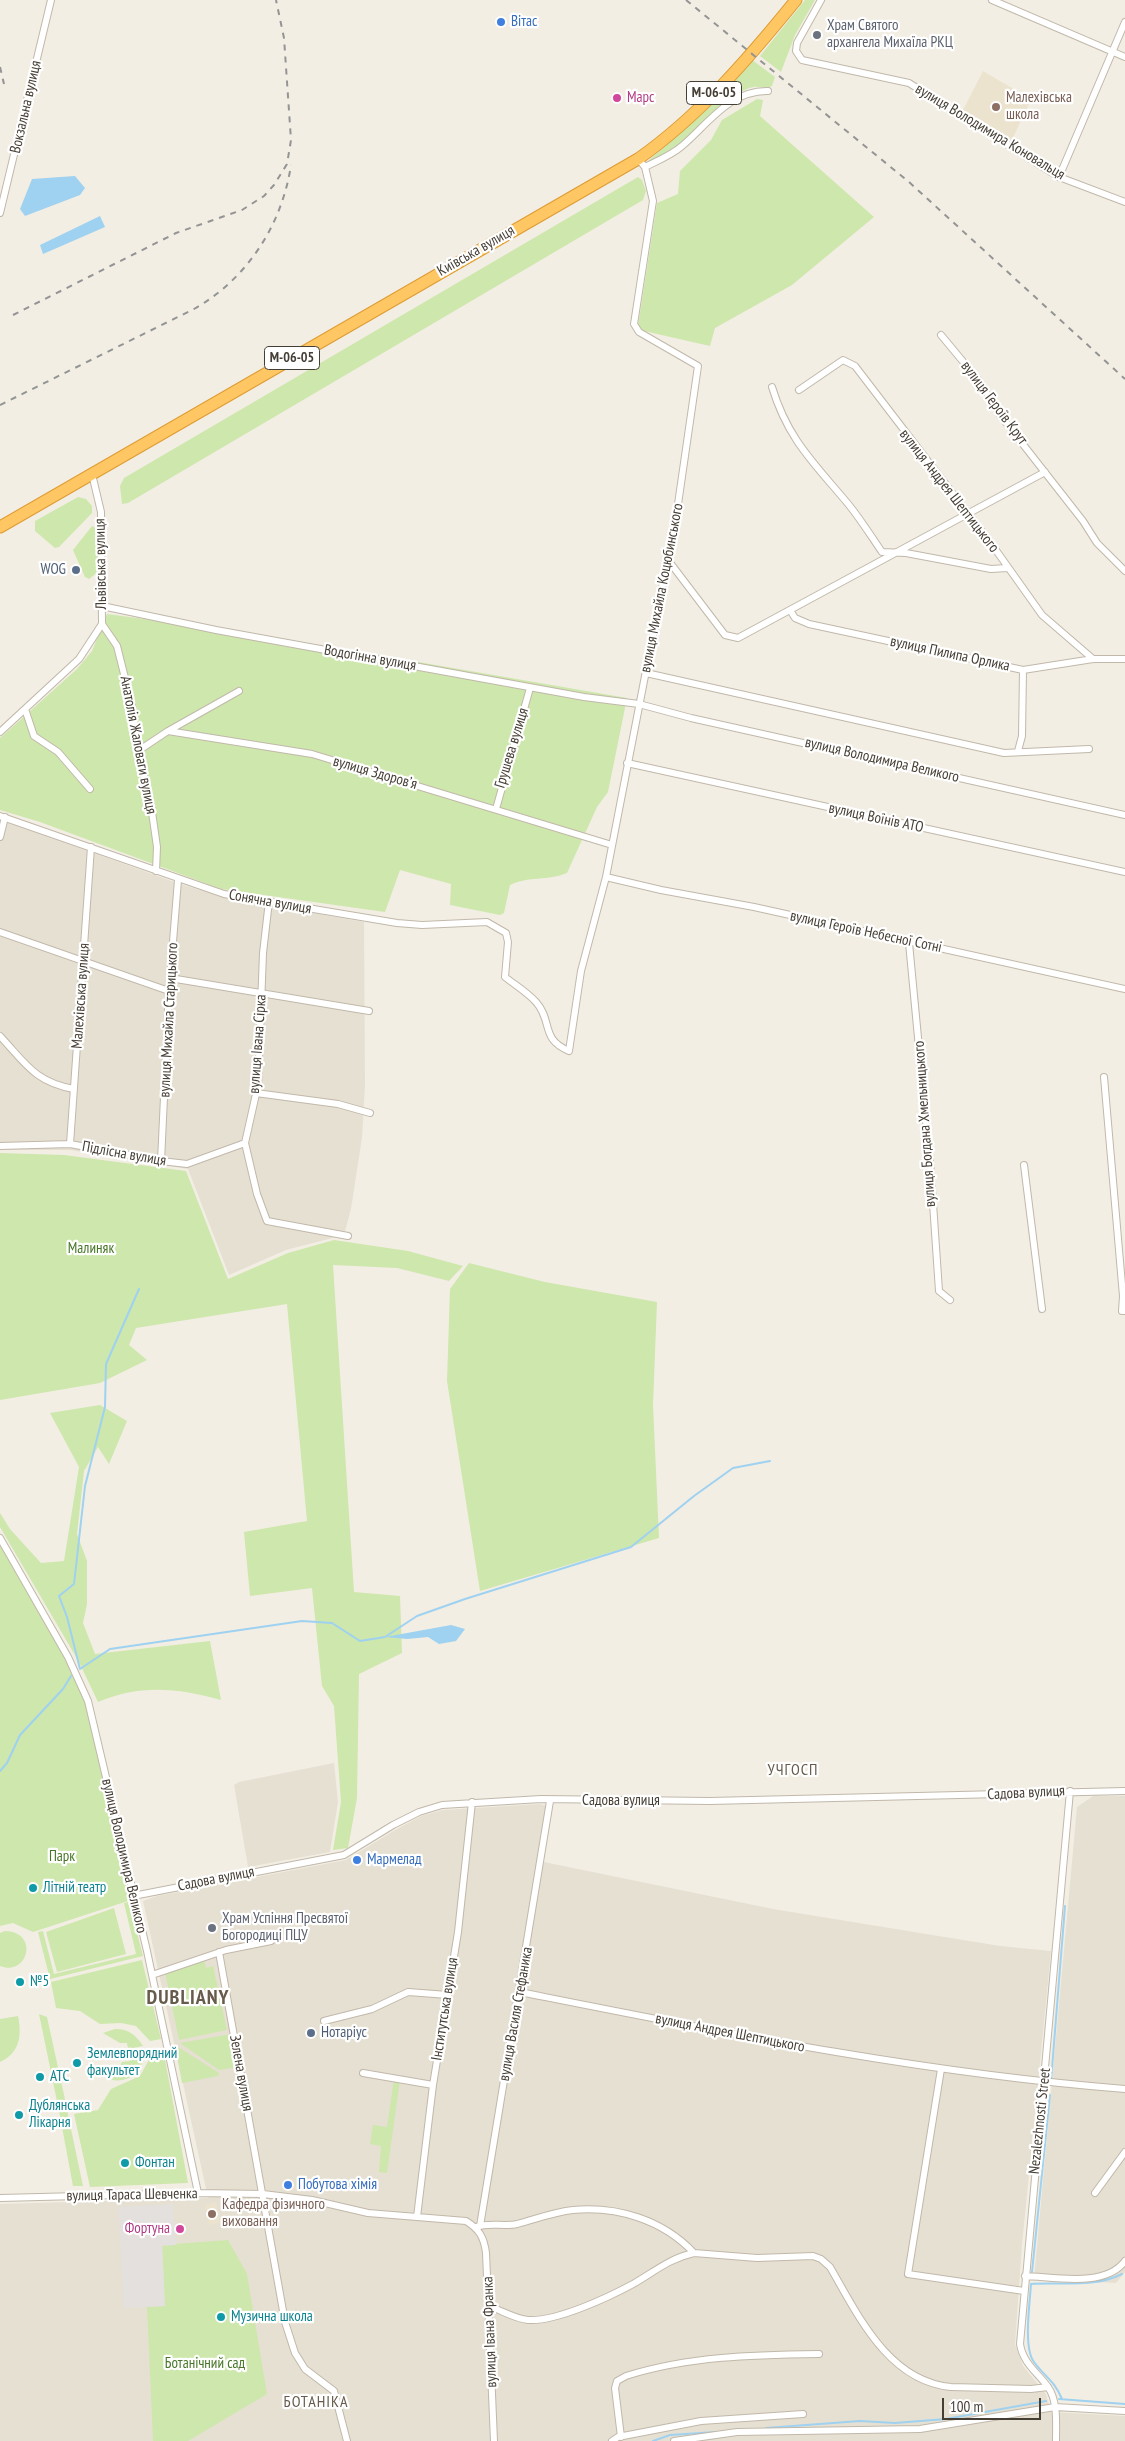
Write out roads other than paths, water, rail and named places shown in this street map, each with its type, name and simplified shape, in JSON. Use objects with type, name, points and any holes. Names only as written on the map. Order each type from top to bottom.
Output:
[{"type":"highway","name":"Київська вулиця","points":[[92,474],[641,163],[690,119],[760,44],[796,0]]},
{"type":"highway","name":"М-06-05","points":[[0,527],[92,474]]},
{"type":"street","name":"Вокзальна вулиця","points":[[0,213],[51,0]]},
{"type":"street","name":"вулиця Володимира Коновальця","points":[[821,0],[797,43],[796,51],[802,60],[909,83],[1059,176],[1125,202]]},
{"type":"street","points":[[992,0],[1125,57]]},
{"type":"street","points":[[1059,176],[1125,22]]},
{"type":"street","points":[[641,163],[681,148],[721,109],[742,94],[768,91]]},
{"type":"street","name":"вулиця Михайла Коцюбинського","points":[[505,977],[537,1003],[544,1016],[550,1037],[558,1046],[569,1051],[581,971],[606,877],[668,560],[698,366],[639,332],[634,324],[653,201],[641,163]]},
{"type":"street","name":"вулиця Героїв Крут","points":[[941,336],[980,382],[1000,415],[1097,543],[1125,571]]},
{"type":"street","name":"вулиця Андрея Шептицького","points":[[799,390],[843,360],[855,366],[993,546],[1006,568],[1042,615],[1093,659]]},
{"type":"street","points":[[772,387],[784,421],[796,441],[849,506],[882,552],[894,552],[990,569],[1006,568]]},
{"type":"street","points":[[668,560],[725,635],[738,638],[966,513],[1045,472]]},
{"type":"street","name":"Львівська вулиця","points":[[0,732],[79,659],[102,624],[101,512],[92,474]]},
{"type":"street","name":"Водогінна вулиця","points":[[102,606],[216,630],[530,688],[639,704]]},
{"type":"street","name":"вулиця Пилипа Орлика","points":[[790,610],[795,618],[809,624],[1023,670],[1022,736],[1018,751]]},
{"type":"street","name":"Анатолія Жаловаги вулиця","points":[[102,624],[118,646],[132,706],[138,751],[151,805],[157,847],[156,871]]},
{"type":"street","points":[[1023,670],[1093,659],[1125,659]]},
{"type":"street","name":"вулиця Володимира Великого","points":[[646,673],[970,746],[1004,753],[1018,751]]},
{"type":"street","name":"Грушева вулиця","points":[[496,808],[530,688]]},
{"type":"street","points":[[138,751],[168,731],[239,691]]},
{"type":"street","name":"вулиця Володимира Великого","points":[[639,704],[691,718],[1125,814]]},
{"type":"street","points":[[25,709],[34,736],[58,752],[90,789]]},
{"type":"street","name":"вулиця Здоровʼя","points":[[168,731],[312,754],[496,808],[612,845]]},
{"type":"street","points":[[1018,751],[1089,749]]},
{"type":"street","name":"вулиця Воїнів АТО","points":[[627,763],[1125,872]]},
{"type":"street","points":[[0,837],[3,816]]},
{"type":"street","name":"Сонячна вулиця","points":[[3,816],[178,880],[224,894],[397,924],[422,925],[487,922],[506,933],[508,942],[505,977]]},
{"type":"street","name":"Малехівська вулиця","points":[[70,1144],[91,847]]},
{"type":"street","name":"вулиця Героїв Небесної Сотні","points":[[606,877],[661,890],[754,907],[909,943],[1125,989]]},
{"type":"street","name":"вулиця Михайла Старицького","points":[[161,1161],[169,991],[178,880]]},
{"type":"street","name":"вулиця Івана Сірка","points":[[269,901],[263,953],[256,1092],[245,1143],[257,1194],[267,1221],[348,1236]]},
{"type":"street","points":[[0,932],[169,991]]},
{"type":"street","name":"вулиця Богдана Хмельницького","points":[[909,943],[931,1174],[939,1291],[950,1300]]},
{"type":"street","points":[[170,978],[369,1011]]},
{"type":"street","points":[[0,1036],[35,1074],[53,1085],[74,1089]]},
{"type":"street","points":[[1104,1077],[1124,1311]]},
{"type":"street","points":[[256,1092],[338,1104],[370,1113]]},
{"type":"street","name":"Підлісна вулиця","points":[[0,1146],[70,1144],[187,1164],[245,1143]]},
{"type":"street","points":[[1024,1165],[1042,1309]]},
{"type":"street","name":"вулиця Володимира Великого","points":[[0,1538],[68,1657],[88,1701],[152,1975],[198,2192]]},
{"type":"street","name":"Nezalezhnosti Street","points":[[1056,2441],[1055,2407],[1048,2387],[1027,2363],[1021,2349],[1025,2276],[1070,1791]]},
{"type":"street","name":"Садова вулиця","points":[[134,1896],[344,1855],[419,1812],[442,1805],[541,1799],[550,1801],[730,1800],[1125,1791]]},
{"type":"street","name":"вулиця Василя Стефаника","points":[[478,2226],[520,1992],[550,1801]]},
{"type":"street","name":"Інститутська вулиця","points":[[417,2217],[433,2085],[458,1932],[472,1802]]},
{"type":"street","points":[[152,1975],[219,1952],[271,1940]]},
{"type":"street","name":"Зелена вулиця","points":[[219,1952],[285,2322],[295,2353],[305,2369],[334,2391],[348,2441]]},
{"type":"street","points":[[324,2021],[372,2009],[408,1992],[448,1995]]},
{"type":"street","name":"вулиця Андрея Шептицького","points":[[520,1992],[749,2038],[941,2069],[1044,2083],[1125,2089]]},
{"type":"street","points":[[941,2069],[908,2274],[1024,2291]]},
{"type":"street","points":[[362,2073],[433,2085]]},
{"type":"street","points":[[1095,2193],[1125,2152]]},
{"type":"street","name":"вулиця Тараса Шевченка","points":[[0,2198],[198,2192],[263,2194]]},
{"type":"street","points":[[263,2194],[312,2200],[368,2213],[466,2221],[478,2226],[513,2224],[572,2210],[607,2211],[632,2215],[666,2229],[682,2240],[694,2253]]},
{"type":"street","name":"вулиця Івана Франка","points":[[478,2226],[486,2247],[494,2441]]},
{"type":"street","points":[[488,2306],[527,2320],[552,2316],[600,2300],[633,2284],[668,2261],[694,2253],[757,2258],[813,2256],[821,2258],[830,2267],[879,2346],[894,2360],[918,2377],[941,2386],[951,2387],[1031,2389],[1048,2387]]},
{"type":"street","points":[[1025,2276],[1096,2276],[1116,2272],[1125,2261]]},
{"type":"street","points":[[803,2414],[702,2422],[618,2439],[615,2388],[617,2381],[626,2376],[702,2359],[741,2355],[819,2354]]},
{"type":"street","points":[[674,2441],[737,2432],[912,2430],[1055,2407],[1125,2411]]},
{"type":"water","points":[[75,176],[85,188],[80,195],[25,216],[20,209],[32,179]]},
{"type":"water","points":[[100,216],[105,227],[43,254],[40,245]]},
{"type":"water","points":[[451,1625],[465,1629],[456,1641],[439,1644],[428,1637],[407,1639],[385,1637]]},
{"type":"waterway","points":[[139,1289],[106,1364],[105,1407],[85,1486],[74,1584],[59,1596],[67,1617],[80,1669],[110,1649],[302,1621],[332,1623],[360,1641],[385,1637],[417,1616],[631,1547],[694,1496],[733,1468],[770,1461]]},
{"type":"waterway","points":[[0,1771],[7,1763],[20,1735],[63,1689],[71,1676]]},
{"type":"waterway","points":[[1051,2081],[1065,1906]]},
{"type":"waterway","points":[[1032,2272],[1050,2095]]},
{"type":"waterway","points":[[1062,2399],[1056,2387],[1034,2362],[1031,2355],[1028,2336],[1031,2284],[1089,2283],[1122,2274]]},
{"type":"waterway","points":[[1059,2399],[1125,2404]]},
{"type":"waterway","points":[[766,2428],[860,2421],[895,2423],[946,2419],[1046,2401]]},
{"type":"waterway","points":[[653,2441],[670,2435],[716,2432]]},
{"type":"railway","points":[[13,315],[176,233],[242,210],[264,196],[274,185],[287,164],[291,140],[284,38],[276,0]]},
{"type":"railway","points":[[686,0],[909,182],[1125,379]]},
{"type":"railway","points":[[0,67],[4,84]]},
{"type":"railway","points":[[0,405],[194,309],[213,297],[246,266],[259,248],[280,209],[291,165]]},
{"type":"place","name":"Вітас","points":[[501,22]]},
{"type":"place","name":"Храм Святого архангела Михаїла РКЦ","points":[[817,35]]},
{"type":"place","name":"Марс","points":[[617,98]]},
{"type":"place","name":"Малехівська школа","points":[[996,107]]},
{"type":"place","name":"WOG","points":[[76,570]]},
{"type":"place","name":"Мармелад","points":[[357,1860]]},
{"type":"place","name":"Літній театр","points":[[33,1888]]},
{"type":"place","name":"Храм Успіння Пресвятої Богородиці ПЦУ","points":[[212,1928]]},
{"type":"place","name":"№5","points":[[20,1982]]},
{"type":"place","name":"Нотаріус","points":[[311,2033]]},
{"type":"place","name":"Землевпорядний факультет","points":[[77,2063]]},
{"type":"place","name":"АТС","points":[[40,2077]]},
{"type":"place","name":"Дублянська Лікарня","points":[[19,2115]]},
{"type":"place","name":"Фонтан","points":[[125,2163]]},
{"type":"place","name":"Побутова хімія","points":[[288,2185]]},
{"type":"place","name":"Кафедра фізичного виховання","points":[[212,2214]]},
{"type":"place","name":"Фортуна","points":[[180,2229]]},
{"type":"place","name":"Музична школа","points":[[221,2317]]},
{"type":"district","name":"УЧГОСП","points":[[793,1770]]},
{"type":"district","name":"DUBLIANY","points":[[188,1998]]},
{"type":"district","name":"БОТАНІКА","points":[[316,2402]]},
{"type":"park label","name":"Малиняк","points":[[91,1249]]},
{"type":"park label","name":"Парк","points":[[62,1857]]},
{"type":"park label","name":"Ботанічний сад","points":[[205,2364]]}]
